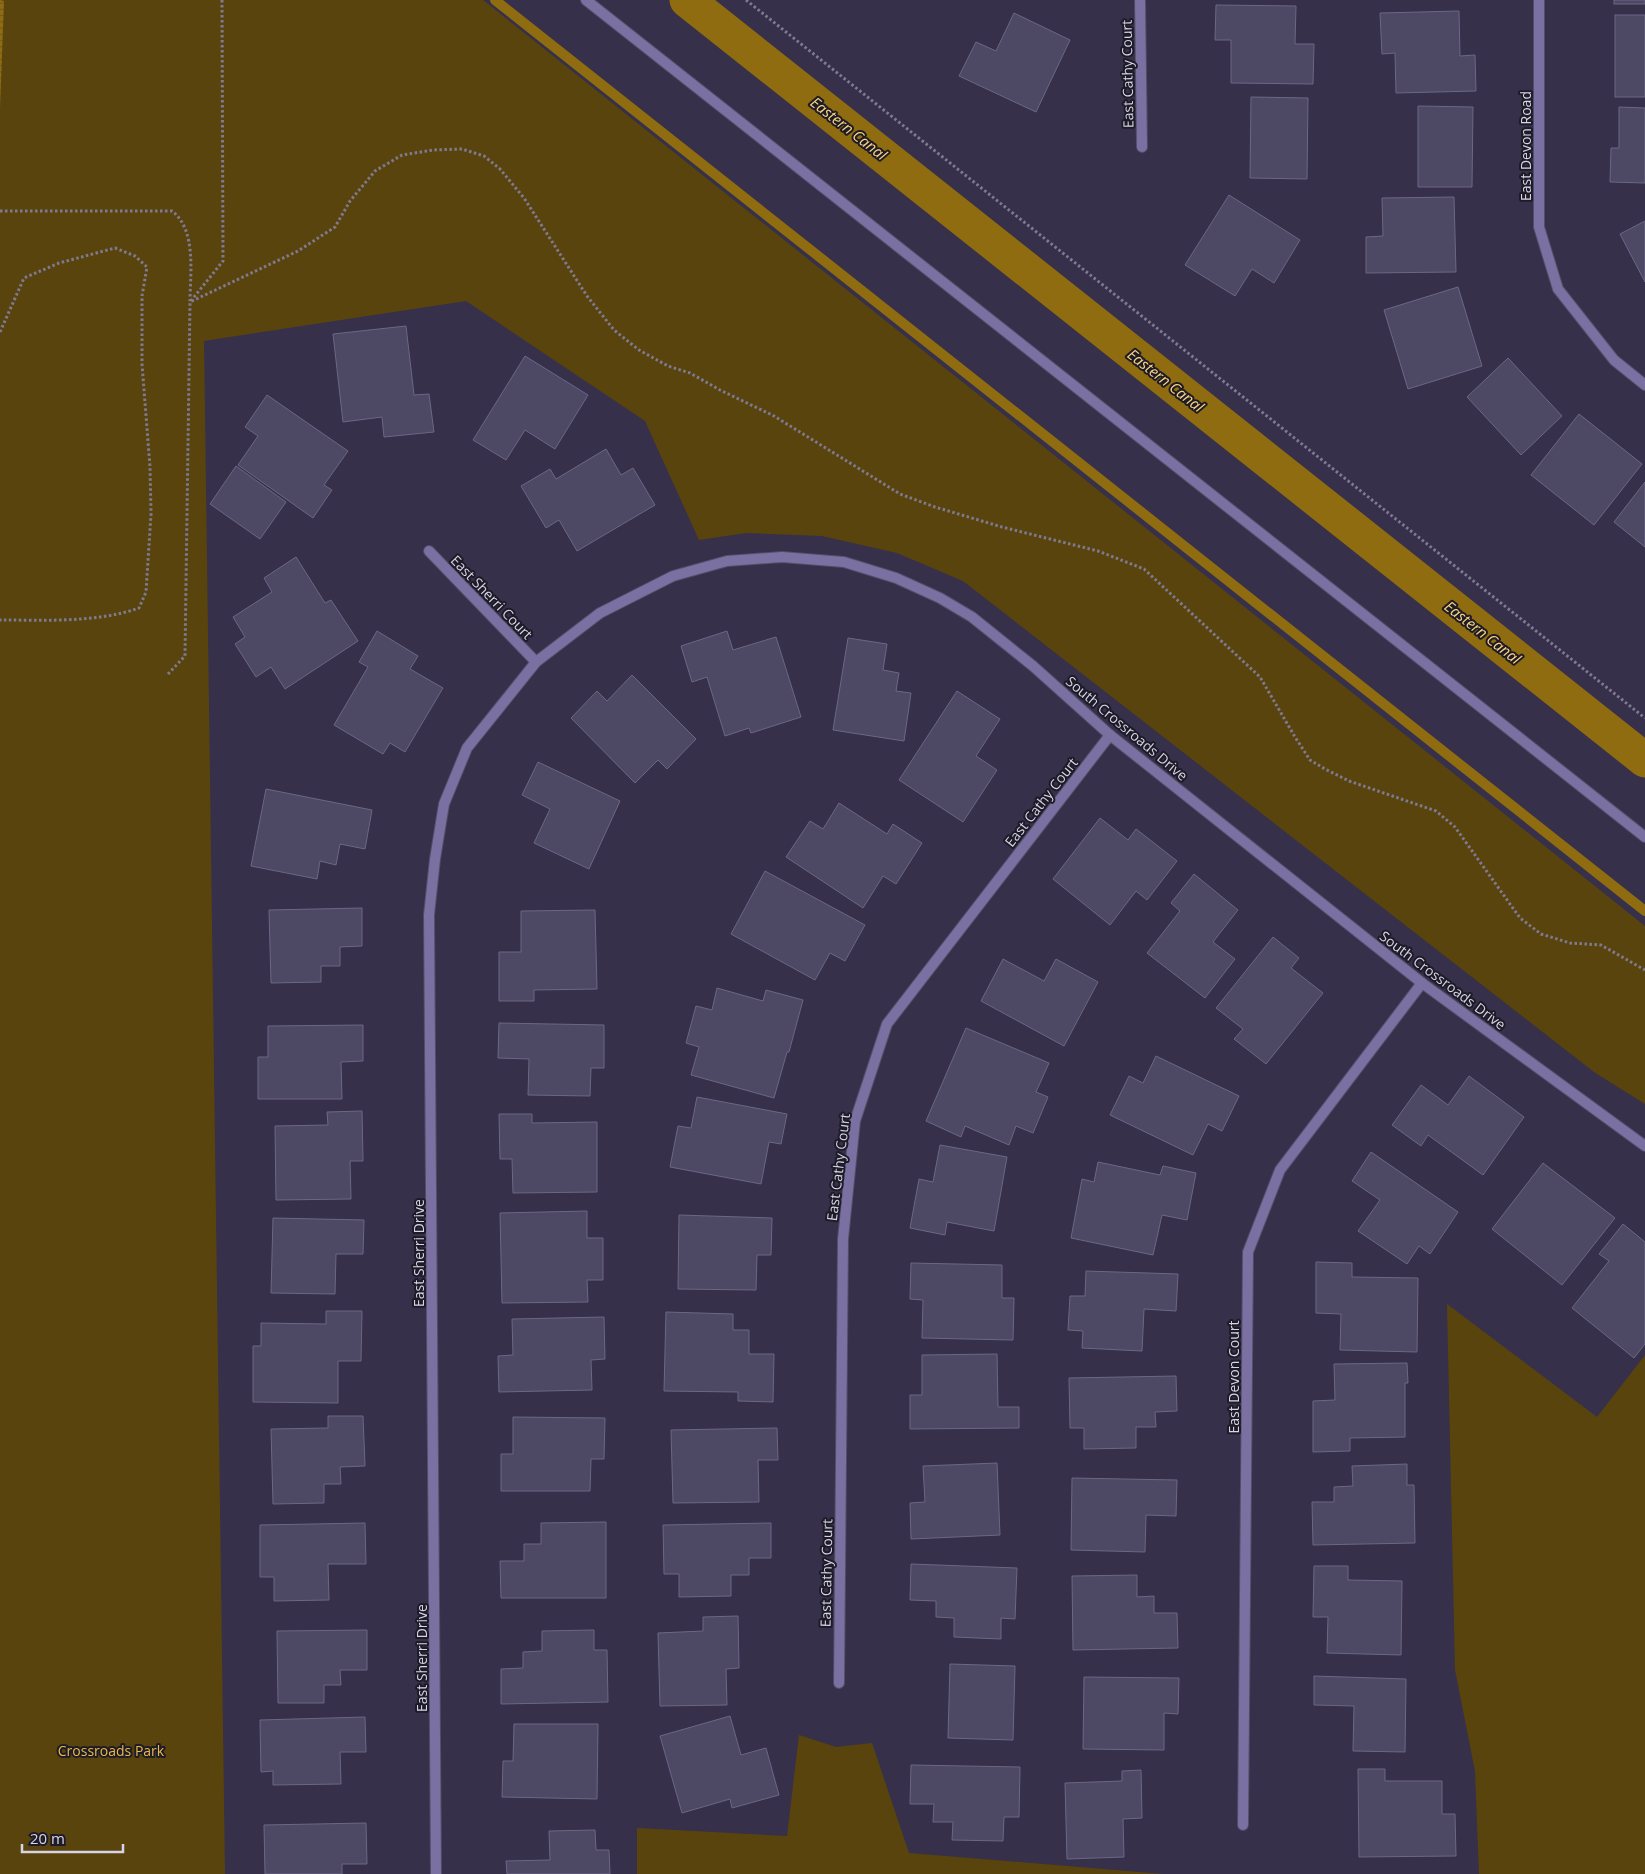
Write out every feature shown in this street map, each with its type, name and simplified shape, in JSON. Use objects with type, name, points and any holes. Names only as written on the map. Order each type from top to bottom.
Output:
[{"type":"street","points":[[586,0],[1645,836]]},
{"type":"street","name":"East Cathy Court","points":[[1140,0],[1142,147]]},
{"type":"street","name":"East Devon Road","points":[[1539,0],[1539,227],[1558,289],[1614,360],[1645,385]]},
{"type":"street","name":"East Sherri Court","points":[[430,551],[536,662]]},
{"type":"street","name":"South Crossroads Drive","points":[[536,662],[600,613],[673,576],[728,561],[782,557],[844,562],[896,578],[940,598],[972,617],[1033,666],[1110,735],[1422,984],[1645,1146]]},
{"type":"street","name":"East Sherri Drive","points":[[436,1874],[430,906],[434,859],[444,804],[467,748],[536,662]]},
{"type":"street","name":"East Cathy Court","points":[[839,1683],[843,1239],[855,1121],[887,1024],[1110,735]]},
{"type":"street","name":"East Devon Court","points":[[1243,1825],[1248,1252],[1280,1170],[1422,984]]},
{"type":"path","points":[[190,302],[223,261],[222,0]]},
{"type":"path","points":[[746,0],[1645,718]]},
{"type":"path","points":[[190,302],[298,252],[335,227],[350,201],[375,171],[402,155],[433,150],[462,149],[484,156],[500,169],[524,198],[588,296],[614,330],[639,350],[668,366],[690,373],[774,416],[900,494],[935,507],[1002,527],[1098,551],[1144,569],[1260,677],[1310,760],[1349,781],[1436,811],[1455,827],[1520,918],[1541,934],[1570,943],[1601,945],[1645,970]]},
{"type":"path","points":[[0,211],[172,211],[180,217],[187,234],[190,253],[190,302],[185,656],[168,674]]},
{"type":"path","points":[[0,332],[24,278],[59,263],[114,248],[135,256],[147,267],[142,296],[142,364],[150,467],[151,514],[146,592],[139,608],[120,614],[50,620],[0,620]]},
{"type":"green space","name":"Crossroads Park","points":[[0,0],[483,0],[1645,926],[1645,1104],[1594,1072],[963,581],[897,553],[822,536],[746,533],[699,540],[645,421],[466,301],[204,341],[225,1874],[0,1874]]},
{"type":"green space","points":[[1447,1304],[1597,1417],[1645,1355],[1645,1874],[1479,1874],[1475,1771],[1455,1670]]},
{"type":"green space","points":[[799,1735],[836,1747],[872,1743],[909,1853],[1163,1874],[637,1874],[637,1828],[787,1836]]},
{"type":"shaded area","points":[[0,0],[4,1],[0,108]]},
{"type":"building","points":[[1614,0],[1645,0],[1645,4],[1614,4]]},
{"type":"building","points":[[1216,5],[1296,6],[1295,44],[1314,44],[1313,84],[1231,83],[1231,40],[1215,40]]},
{"type":"building","points":[[1459,11],[1460,56],[1475,55],[1476,91],[1396,93],[1395,53],[1382,54],[1380,13]]},
{"type":"building","points":[[1014,13],[1070,40],[1036,112],[959,76],[976,42],[996,51]]},
{"type":"building","points":[[1615,15],[1645,15],[1645,97],[1615,97]]},
{"type":"building","points":[[1251,97],[1308,98],[1307,179],[1250,178]]},
{"type":"building","points":[[1418,106],[1473,107],[1472,187],[1418,187]]},
{"type":"building","points":[[1619,107],[1645,108],[1645,183],[1610,182],[1611,148],[1619,148]]},
{"type":"building","points":[[1229,195],[1300,240],[1274,283],[1252,269],[1235,296],[1185,265]]},
{"type":"building","points":[[1454,197],[1456,272],[1366,273],[1366,237],[1383,236],[1382,198]]},
{"type":"building","points":[[1645,221],[1645,282],[1620,234]]},
{"type":"building","points":[[1458,287],[1482,366],[1408,389],[1384,310]]},
{"type":"building","points":[[406,326],[414,395],[429,394],[434,432],[384,437],[382,417],[343,422],[333,334]]},
{"type":"building","points":[[525,356],[588,395],[555,449],[525,430],[506,460],[473,440]]},
{"type":"building","points":[[1508,358],[1562,416],[1521,455],[1467,397]]},
{"type":"building","points":[[267,395],[348,451],[324,485],[332,490],[313,518],[238,465],[258,436],[245,427]]},
{"type":"building","points":[[1579,414],[1642,464],[1594,525],[1531,475]]},
{"type":"building","points":[[606,449],[621,475],[633,468],[655,505],[577,551],[559,520],[546,528],[521,486],[550,469],[556,479]]},
{"type":"building","points":[[236,466],[286,502],[260,539],[210,504]]},
{"type":"building","points":[[1645,482],[1645,547],[1614,522]]},
{"type":"building","points":[[296,557],[325,603],[331,600],[358,641],[285,689],[271,667],[256,677],[235,644],[245,637],[233,617],[272,592],[264,578]]},
{"type":"building","points":[[377,631],[418,656],[410,669],[443,688],[405,752],[390,743],[383,754],[334,725],[368,667],[359,662]]},
{"type":"building","points":[[727,631],[733,650],[776,637],[801,717],[751,733],[749,728],[725,736],[707,677],[692,682],[681,646]]},
{"type":"building","points":[[848,638],[887,644],[883,670],[899,673],[896,691],[911,693],[904,741],[833,730]]},
{"type":"building","points":[[632,675],[696,739],[667,769],[658,760],[635,783],[571,718],[597,691],[607,701]]},
{"type":"building","points":[[957,691],[1000,719],[976,756],[997,770],[963,822],[899,780]]},
{"type":"building","points":[[538,762],[620,801],[589,869],[534,843],[550,809],[522,795]]},
{"type":"building","points":[[266,789],[372,810],[365,849],[340,844],[336,865],[320,861],[317,879],[251,866]]},
{"type":"building","points":[[839,803],[887,834],[893,824],[922,843],[896,884],[883,876],[863,908],[786,857],[810,821],[823,829]]},
{"type":"building","points":[[1100,818],[1128,840],[1136,829],[1177,861],[1147,900],[1136,891],[1110,925],[1053,879]]},
{"type":"building","points":[[765,871],[865,925],[845,961],[830,953],[815,980],[731,934]]},
{"type":"building","points":[[1194,874],[1238,910],[1213,942],[1235,959],[1205,998],[1147,953],[1180,911],[1171,903]]},
{"type":"building","points":[[362,908],[362,946],[340,947],[340,966],[321,966],[321,982],[271,983],[269,910]]},
{"type":"building","points":[[595,910],[597,989],[534,990],[534,1001],[499,1001],[499,952],[521,952],[521,911]]},
{"type":"building","points":[[1273,937],[1299,958],[1291,968],[1323,993],[1266,1064],[1234,1039],[1243,1029],[1216,1008]]},
{"type":"building","points":[[1003,959],[1044,981],[1056,959],[1098,982],[1064,1046],[981,1001]]},
{"type":"building","points":[[717,988],[763,1001],[766,990],[803,1000],[774,1098],[691,1075],[699,1047],[686,1043],[696,1006],[712,1010]]},
{"type":"building","points":[[499,1023],[604,1025],[604,1068],[591,1068],[590,1096],[528,1095],[529,1059],[498,1058]]},
{"type":"building","points":[[363,1025],[363,1061],[341,1062],[342,1099],[258,1099],[258,1057],[268,1057],[268,1026]]},
{"type":"building","points":[[966,1028],[1049,1063],[1036,1092],[1048,1097],[1033,1133],[1016,1126],[1009,1145],[965,1126],[961,1137],[926,1121]]},
{"type":"building","points":[[1156,1056],[1239,1096],[1222,1131],[1208,1124],[1193,1155],[1110,1115],[1129,1076],[1143,1083]]},
{"type":"building","points":[[1469,1076],[1524,1117],[1483,1175],[1428,1135],[1421,1146],[1392,1125],[1421,1085],[1448,1105]]},
{"type":"building","points":[[697,1097],[787,1114],[781,1144],[769,1142],[761,1184],[670,1167],[678,1126],[691,1128]]},
{"type":"building","points":[[362,1111],[363,1161],[350,1161],[351,1199],[276,1200],[275,1126],[328,1125],[327,1112]]},
{"type":"building","points":[[499,1114],[532,1114],[532,1123],[597,1122],[597,1192],[513,1193],[512,1159],[500,1159]]},
{"type":"building","points":[[940,1145],[1007,1157],[994,1231],[947,1222],[945,1235],[910,1228],[919,1179],[933,1182]]},
{"type":"building","points":[[1371,1152],[1458,1212],[1430,1254],[1419,1246],[1407,1264],[1358,1231],[1380,1200],[1352,1181]]},
{"type":"building","points":[[1098,1162],[1160,1175],[1163,1166],[1196,1173],[1187,1220],[1162,1215],[1153,1255],[1071,1238],[1082,1179],[1094,1182]]},
{"type":"building","points":[[1543,1163],[1615,1218],[1562,1285],[1492,1229]]},
{"type":"building","points":[[587,1211],[587,1238],[603,1238],[603,1280],[587,1280],[588,1302],[502,1303],[500,1213]]},
{"type":"building","points":[[679,1215],[772,1218],[771,1255],[757,1255],[756,1290],[678,1289]]},
{"type":"building","points":[[273,1218],[364,1220],[363,1254],[336,1254],[335,1294],[271,1293]]},
{"type":"building","points":[[1623,1224],[1645,1242],[1645,1344],[1634,1358],[1572,1308],[1609,1261],[1599,1254]]},
{"type":"building","points":[[1316,1262],[1352,1263],[1352,1277],[1418,1278],[1417,1352],[1340,1350],[1341,1314],[1316,1313]]},
{"type":"building","points":[[911,1263],[1002,1265],[1002,1298],[1014,1298],[1013,1340],[922,1338],[923,1300],[910,1299]]},
{"type":"building","points":[[1086,1271],[1178,1274],[1176,1311],[1144,1309],[1142,1351],[1082,1348],[1083,1331],[1068,1330],[1070,1296],[1085,1296]]},
{"type":"building","points":[[326,1311],[362,1311],[361,1361],[338,1361],[338,1403],[253,1402],[253,1346],[261,1346],[261,1323],[326,1324]]},
{"type":"building","points":[[666,1312],[733,1314],[733,1330],[749,1330],[749,1354],[774,1354],[773,1402],[738,1401],[738,1392],[664,1391]]},
{"type":"building","points":[[604,1317],[605,1359],[591,1360],[592,1390],[499,1392],[498,1356],[513,1355],[512,1319]]},
{"type":"building","points":[[997,1354],[998,1407],[1019,1407],[1019,1428],[910,1429],[910,1395],[922,1395],[922,1355]]},
{"type":"building","points":[[1407,1363],[1408,1383],[1405,1383],[1405,1437],[1350,1438],[1350,1451],[1313,1452],[1313,1401],[1335,1400],[1334,1364]]},
{"type":"building","points":[[1176,1376],[1177,1411],[1155,1412],[1156,1427],[1136,1427],[1136,1448],[1084,1449],[1084,1428],[1070,1428],[1069,1378]]},
{"type":"building","points":[[328,1416],[363,1416],[365,1466],[340,1467],[341,1484],[324,1484],[324,1503],[273,1504],[271,1429],[328,1428]]},
{"type":"building","points":[[513,1417],[605,1418],[604,1459],[591,1459],[590,1491],[501,1491],[501,1454],[513,1454]]},
{"type":"building","points":[[777,1428],[778,1460],[758,1460],[759,1502],[673,1503],[671,1430]]},
{"type":"building","points":[[997,1463],[1000,1535],[911,1539],[910,1503],[925,1502],[923,1466]]},
{"type":"building","points":[[1407,1464],[1407,1485],[1414,1485],[1415,1543],[1313,1545],[1312,1502],[1334,1502],[1334,1487],[1353,1486],[1352,1466]]},
{"type":"building","points":[[1072,1478],[1177,1480],[1176,1516],[1146,1515],[1145,1552],[1071,1550]]},
{"type":"building","points":[[606,1522],[606,1598],[501,1598],[500,1561],[524,1561],[524,1544],[541,1544],[541,1523]]},
{"type":"building","points":[[365,1523],[366,1564],[328,1564],[329,1600],[274,1601],[274,1577],[260,1577],[260,1525]]},
{"type":"building","points":[[771,1523],[771,1558],[749,1558],[749,1575],[731,1575],[731,1596],[679,1597],[679,1574],[664,1574],[663,1525]]},
{"type":"building","points":[[911,1564],[1017,1568],[1015,1619],[1001,1618],[1001,1639],[954,1637],[954,1618],[936,1617],[936,1601],[910,1600]]},
{"type":"building","points":[[1314,1566],[1348,1566],[1348,1580],[1402,1581],[1401,1655],[1327,1653],[1328,1617],[1313,1617]]},
{"type":"building","points":[[1137,1575],[1137,1597],[1154,1596],[1154,1613],[1177,1613],[1178,1648],[1073,1650],[1072,1576]]},
{"type":"building","points":[[738,1616],[739,1668],[726,1669],[727,1705],[660,1706],[658,1633],[703,1631],[703,1617]]},
{"type":"building","points":[[367,1630],[367,1670],[340,1670],[341,1685],[324,1685],[324,1703],[278,1703],[277,1631]]},
{"type":"building","points":[[594,1630],[594,1650],[607,1650],[608,1702],[501,1704],[501,1669],[523,1668],[523,1652],[542,1651],[542,1631]]},
{"type":"building","points":[[950,1664],[1015,1666],[1013,1740],[948,1738]]},
{"type":"building","points":[[1314,1676],[1406,1679],[1405,1752],[1353,1751],[1354,1706],[1314,1705]]},
{"type":"building","points":[[1084,1677],[1179,1678],[1178,1714],[1164,1713],[1164,1750],[1083,1749]]},
{"type":"building","points":[[730,1716],[741,1755],[766,1748],[779,1795],[732,1808],[730,1799],[682,1813],[660,1736]]},
{"type":"building","points":[[365,1717],[366,1752],[340,1752],[341,1784],[273,1785],[273,1771],[261,1772],[260,1720]]},
{"type":"building","points":[[514,1724],[598,1724],[597,1799],[502,1797],[503,1761],[513,1761]]},
{"type":"building","points":[[911,1765],[1020,1767],[1019,1817],[1004,1817],[1003,1841],[952,1840],[953,1822],[933,1822],[934,1804],[910,1804]]},
{"type":"building","points":[[1358,1769],[1385,1769],[1385,1781],[1442,1781],[1442,1814],[1455,1814],[1456,1856],[1359,1857]]},
{"type":"building","points":[[1141,1770],[1142,1818],[1123,1819],[1124,1857],[1067,1859],[1065,1783],[1122,1781],[1122,1771]]},
{"type":"building","points":[[366,1823],[367,1864],[342,1864],[342,1874],[265,1874],[264,1825]]},
{"type":"building","points":[[595,1830],[596,1850],[609,1850],[610,1874],[507,1874],[506,1861],[550,1860],[549,1831]]},
{"type":"waterway","points":[[495,0],[1645,911]]},
{"type":"waterway","name":"Eastern Canal","points":[[687,0],[1645,760]]}]
